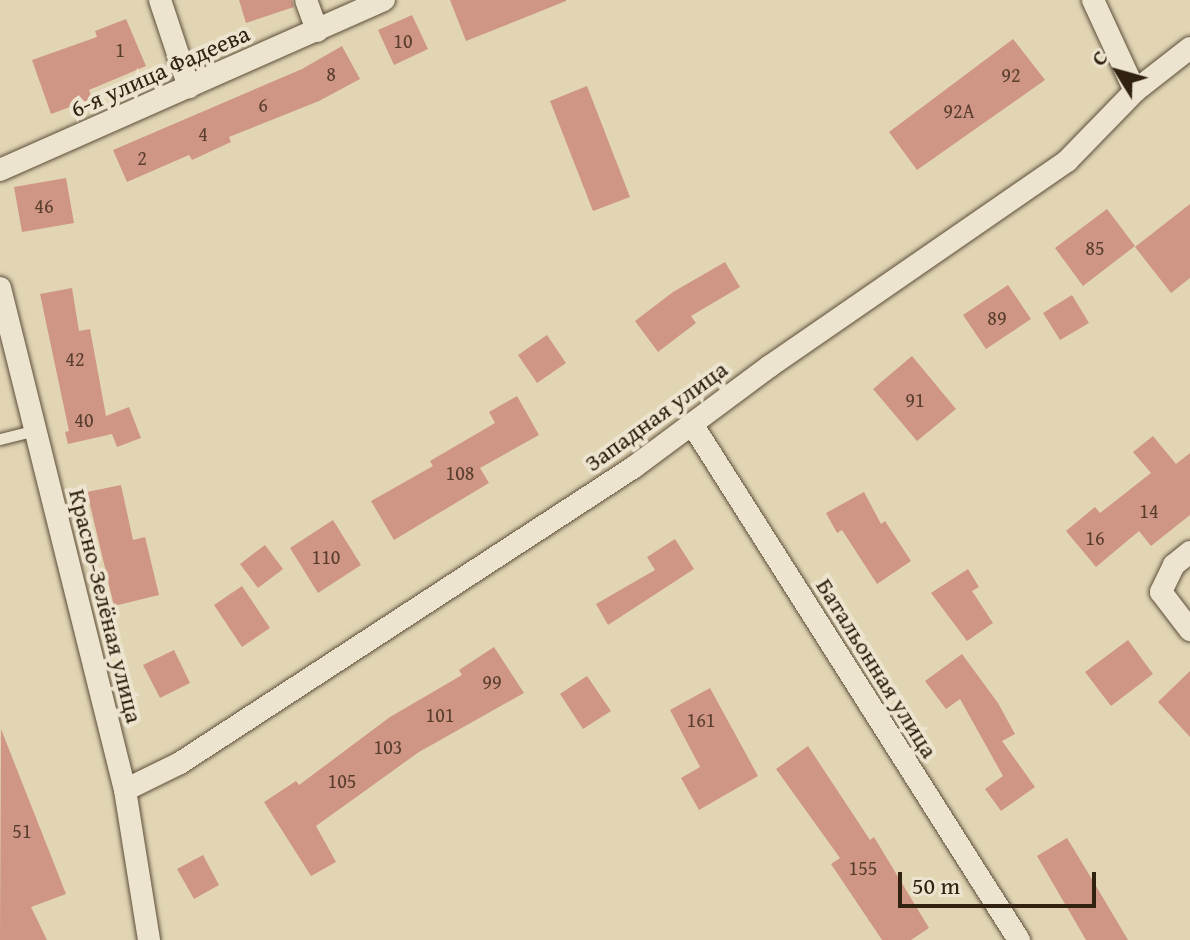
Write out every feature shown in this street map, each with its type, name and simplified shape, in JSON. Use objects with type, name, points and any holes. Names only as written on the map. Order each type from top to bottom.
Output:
[{"type":"street","points":[[160,0],[189,87]]},
{"type":"street","points":[[306,0],[317,31]]},
{"type":"street","name":"6-я улица Фадеева","points":[[0,170],[384,0]]},
{"type":"street","points":[[1093,0],[1135,91]]},
{"type":"street","name":"Западная улица","points":[[125,790],[180,763],[634,467],[1067,161],[1135,91],[1190,48]]},
{"type":"street","name":"Красно-Зелёная улица","points":[[0,288],[33,431],[125,790],[149,940]]},
{"type":"street","name":"Батальонная улица","points":[[692,424],[1019,940]]},
{"type":"street","points":[[1190,552],[1174,565],[1161,592],[1190,630]]},
{"type":"lane","points":[[0,439],[33,431]]},
{"type":"building","points":[[239,0],[292,0],[294,7],[246,23]]},
{"type":"building","points":[[450,0],[566,0],[566,1],[466,41]]},
{"type":"building","points":[[412,15],[428,49],[394,65],[378,30]]},
{"type":"building","points":[[126,19],[146,66],[89,90],[92,99],[51,114],[32,60],[97,37],[95,31]]},
{"type":"building","points":[[1013,39],[1045,80],[917,170],[889,132]]},
{"type":"building","points":[[342,46],[360,79],[319,101],[229,137],[231,142],[192,160],[189,155],[127,182],[113,150],[302,69]]},
{"type":"building","points":[[587,86],[630,197],[593,211],[550,101]]},
{"type":"building","points":[[66,178],[74,223],[22,232],[14,187]]},
{"type":"building","points":[[1190,204],[1190,278],[1171,293],[1135,247]]},
{"type":"building","points":[[1107,209],[1135,246],[1083,286],[1055,248]]},
{"type":"building","points":[[725,262],[740,287],[691,316],[696,323],[658,352],[635,321],[673,292]]},
{"type":"building","points":[[1008,285],[1031,319],[986,349],[963,315]]},
{"type":"building","points":[[72,288],[79,331],[90,329],[106,416],[129,407],[141,438],[117,447],[112,434],[68,444],[65,432],[69,431],[40,294]]},
{"type":"building","points":[[1072,295],[1089,323],[1060,340],[1043,313]]},
{"type":"building","points":[[547,335],[566,363],[537,383],[518,355]]},
{"type":"building","points":[[912,356],[956,409],[917,441],[873,389]]},
{"type":"building","points":[[517,396],[539,435],[480,468],[489,483],[394,540],[371,501],[433,466],[430,461],[495,423],[489,412]]},
{"type":"building","points":[[1153,436],[1176,464],[1190,453],[1190,515],[1151,546],[1139,531],[1096,567],[1066,531],[1095,507],[1100,513],[1151,473],[1133,452]]},
{"type":"building","points":[[121,485],[133,540],[145,537],[159,595],[114,606],[87,492]]},
{"type":"building","points":[[864,492],[881,524],[885,521],[911,561],[877,584],[842,530],[837,533],[826,513]]},
{"type":"building","points":[[333,520],[361,565],[318,593],[290,548]]},
{"type":"building","points":[[675,539],[694,569],[608,625],[596,604],[655,570],[647,557]]},
{"type":"building","points":[[265,545],[283,569],[258,588],[240,564]]},
{"type":"building","points":[[968,569],[979,587],[972,591],[993,623],[967,641],[931,593]]},
{"type":"building","points":[[242,586],[270,628],[242,647],[214,605]]},
{"type":"building","points":[[1128,640],[1153,674],[1111,706],[1085,672]]},
{"type":"building","points":[[494,647],[524,693],[419,752],[316,826],[336,862],[311,876],[264,802],[296,781],[299,785],[390,717],[462,675],[459,670]]},
{"type":"building","points":[[174,650],[190,683],[160,698],[143,665]]},
{"type":"building","points":[[962,654],[998,703],[1015,734],[1002,741],[1035,787],[1001,811],[985,789],[1003,776],[960,699],[946,709],[925,681]]},
{"type":"building","points":[[1190,671],[1190,737],[1158,702]]},
{"type":"building","points":[[587,676],[611,711],[583,729],[560,694]]},
{"type":"building","points":[[710,688],[758,776],[699,810],[681,778],[700,767],[670,710]]},
{"type":"building","points":[[1,729],[66,894],[31,907],[47,940],[0,940]]},
{"type":"building","points":[[808,746],[870,840],[874,837],[929,928],[911,940],[882,940],[831,864],[840,858],[776,769]]},
{"type":"building","points":[[1067,838],[1128,940],[1086,940],[1037,856]]},
{"type":"building","points":[[203,855],[219,885],[194,899],[177,869]]}]
